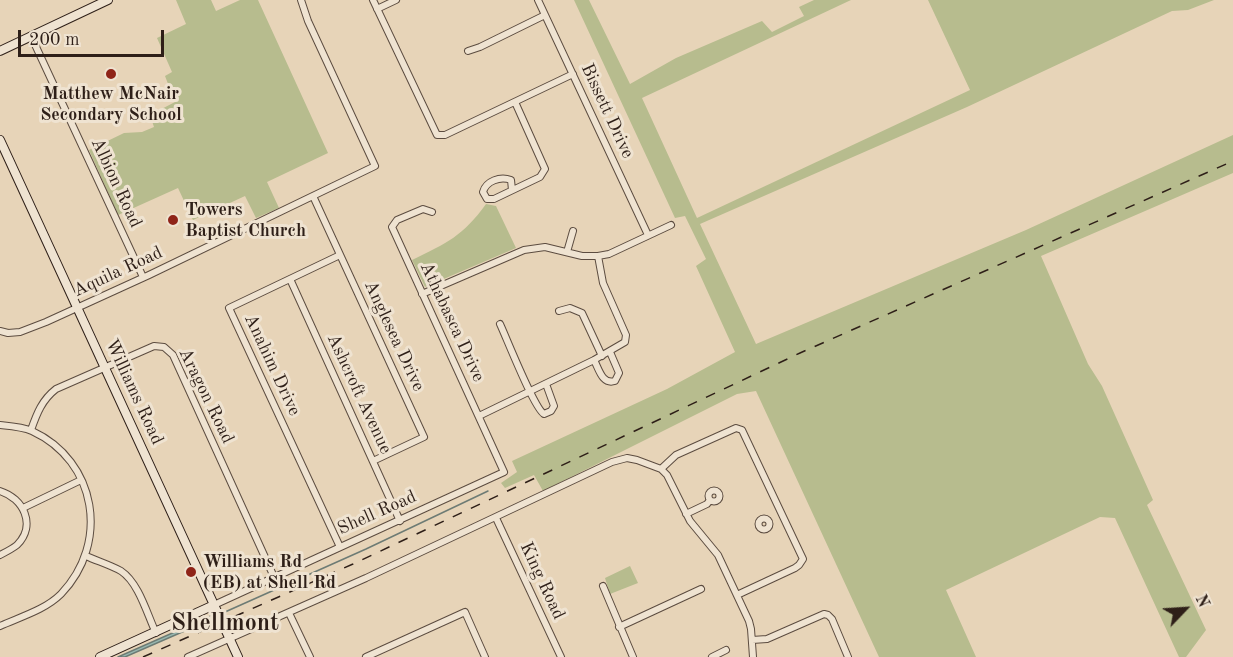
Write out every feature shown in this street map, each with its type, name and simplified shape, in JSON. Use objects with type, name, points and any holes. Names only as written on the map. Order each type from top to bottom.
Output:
[{"type":"street","points":[[0,51],[108,0]]},
{"type":"street","name":"Aquila Road","points":[[0,331],[20,332],[143,278],[375,166],[308,21],[301,0]]},
{"type":"street","points":[[373,0],[437,135],[445,135],[573,74]]},
{"type":"street","points":[[377,9],[396,0]]},
{"type":"street","name":"Bissett Drive","points":[[538,0],[648,235]]},
{"type":"street","points":[[468,51],[545,15]]},
{"type":"street","name":"Albion Road","points":[[31,36],[143,278]]},
{"type":"street","points":[[512,190],[510,180],[501,178],[488,183],[483,192],[485,198],[492,200],[540,177],[544,169],[515,102]]},
{"type":"street","name":"Williams Road","points":[[0,140],[238,657]]},
{"type":"street","name":"Anglesea Drive","points":[[313,196],[424,437],[373,461]]},
{"type":"street","name":"Athabasca Drive","points":[[432,212],[423,209],[397,220],[392,227],[504,472]]},
{"type":"street","points":[[422,294],[524,250],[545,247],[582,256],[598,256],[609,254],[671,225]]},
{"type":"street","points":[[567,252],[573,231]]},
{"type":"street","name":"Anahim Drive","points":[[340,255],[229,308],[340,547]]},
{"type":"street","points":[[479,416],[622,345],[626,335],[603,283],[598,256]]},
{"type":"street","name":"Ashcroft Avenue","points":[[290,279],[400,521]]},
{"type":"street","points":[[559,311],[570,308],[582,313],[602,356]]},
{"type":"street","points":[[500,324],[540,411],[544,414],[554,408],[554,402],[546,384]]},
{"type":"street","name":"Aragon Road","points":[[31,430],[39,408],[47,396],[56,389],[154,346],[164,347],[173,356],[274,577]]},
{"type":"street","points":[[594,360],[605,381],[610,383],[615,381],[619,373],[610,352]]},
{"type":"street","points":[[0,425],[31,430],[66,457],[88,496],[91,520],[91,536],[86,556],[73,580],[57,597],[38,610],[0,626]]},
{"type":"street","points":[[661,469],[676,455],[730,430],[740,428],[744,433],[801,555],[802,562],[795,568],[736,595]]},
{"type":"street","points":[[188,657],[289,613],[620,459],[637,460],[661,469],[672,483],[695,529],[718,555],[751,629],[753,657]]},
{"type":"street","name":"Shell Road","points":[[100,657],[504,472]]},
{"type":"street","points":[[23,508],[81,480]]},
{"type":"street","points":[[0,491],[14,497],[23,508],[26,523],[22,538],[14,547],[0,555]]},
{"type":"street","points":[[686,514],[710,500]]},
{"type":"street","points":[[769,522],[783,517]]},
{"type":"street","name":"King Road","points":[[496,518],[561,657]]},
{"type":"street","points":[[86,556],[123,572],[130,580],[156,633]]},
{"type":"street","points":[[603,586],[633,657]]},
{"type":"street","points":[[619,627],[701,589]]},
{"type":"street","points":[[366,657],[465,612],[484,657]]},
{"type":"street","points":[[289,613],[310,657]]},
{"type":"street","points":[[752,640],[767,639],[824,614],[832,619],[848,657]]},
{"type":"street","points":[[711,657],[726,650]]},
{"type":"green space","points":[[176,0],[211,0],[216,11],[240,0],[258,0],[328,153],[267,182],[279,208],[256,218],[245,196],[193,220],[178,188],[118,215],[89,150],[124,133],[142,132],[154,127],[150,115],[175,102],[165,76],[172,72],[157,38],[186,24]]},
{"type":"green space","points":[[574,0],[589,0],[630,84],[676,58],[762,21],[772,32],[804,16],[799,7],[814,0],[851,0],[642,98],[697,218],[970,90],[928,0],[1214,0],[1188,10],[1172,11],[967,107],[700,224],[756,344],[1026,230],[1233,135],[1233,173],[1041,256],[1088,364],[1102,386],[1153,500],[1147,505],[1206,630],[1186,657],[1179,657],[1115,518],[1100,517],[946,590],[976,657],[879,657],[756,391],[737,394],[543,491],[534,475],[505,488],[501,483],[517,472],[512,461],[667,389],[735,352],[696,266],[706,259],[685,216],[675,218]]},
{"type":"green space","points":[[486,204],[496,206],[516,248],[425,287],[412,260],[454,238],[470,224]]},
{"type":"green space","points":[[630,566],[638,583],[610,594],[605,578]]},
{"type":"water","points":[[211,616],[212,619],[125,657],[118,657]]},
{"type":"waterway","points":[[225,612],[488,491]]},
{"type":"railway","points":[[143,657],[353,564],[800,353],[1233,161]]},
{"type":"place","name":"Matthew McNair Secondary School","points":[[111,74]]},
{"type":"place","name":"Towers Baptist Church","points":[[173,220]]},
{"type":"place","name":"Williams Rd (EB) at Shell Rd","points":[[191,572]]},
{"type":"district","name":"Shellmont","points":[[225,624]]}]
